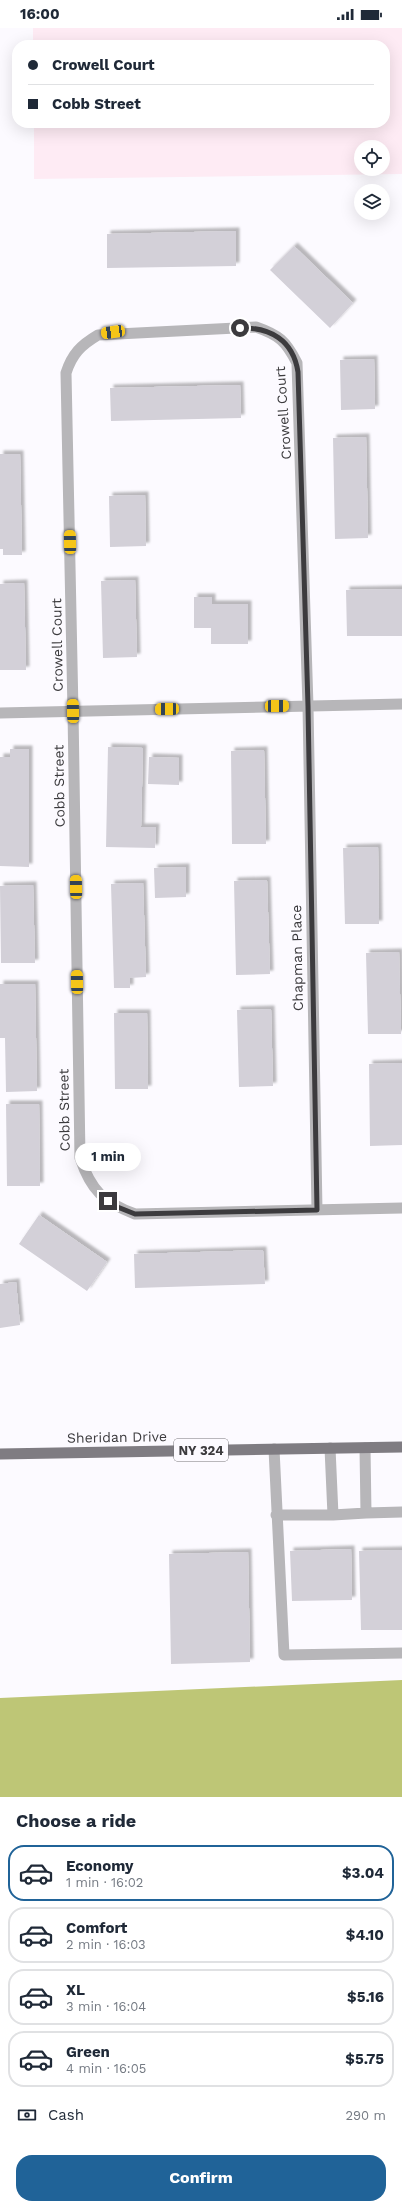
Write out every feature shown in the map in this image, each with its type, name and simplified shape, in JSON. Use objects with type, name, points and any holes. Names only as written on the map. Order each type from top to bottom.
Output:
[{"type":"main road","name":"Sheridan Drive","points":[[0,1454],[402,1447]]},
{"type":"street","name":"Crowell Court","points":[[73,711],[66,373],[71,357],[82,344],[98,335],[256,327],[274,333],[288,345],[297,363],[308,706]]},
{"type":"street","points":[[0,713],[402,704]]},
{"type":"street","name":"Chapman Place","points":[[308,706],[317,1210]]},
{"type":"street","name":"Cobb Street","points":[[73,711],[80,1158],[87,1178],[100,1195],[115,1206],[135,1214],[402,1208]]},
{"type":"street","points":[[330,1448],[333,1515]]},
{"type":"street","points":[[365,1448],[366,1513]]},
{"type":"street","points":[[274,1449],[276,1515],[284,1655],[402,1652]]},
{"type":"street","points":[[276,1515],[333,1515],[402,1512]]},
{"type":"shaded area","points":[[33,28],[402,28],[402,174],[390,174],[390,140],[354,140],[354,175],[34,179],[34,128],[390,128],[390,40],[33,40]]},
{"type":"green space","points":[[402,1680],[402,1797],[0,1797],[0,1698]]},
{"type":"building","points":[[236,231],[236,266],[107,268],[107,234]]},
{"type":"building","points":[[294,246],[353,303],[330,328],[270,270]]},
{"type":"building","points":[[374,359],[375,409],[341,410],[340,360]]},
{"type":"building","points":[[240,385],[241,418],[111,421],[110,388]]},
{"type":"building","points":[[366,437],[368,538],[335,539],[333,438]]},
{"type":"building","points":[[0,454],[20,454],[22,555],[3,555],[3,549],[0,549]]},
{"type":"building","points":[[145,495],[146,546],[110,547],[109,496]]},
{"type":"building","points":[[135,580],[137,657],[103,658],[101,581]]},
{"type":"building","points":[[24,583],[26,670],[0,670],[0,584]]},
{"type":"building","points":[[402,589],[402,636],[347,636],[346,590]]},
{"type":"building","points":[[194,597],[212,597],[212,604],[248,604],[248,644],[211,644],[211,628],[194,628]]},
{"type":"building","points":[[108,747],[143,748],[141,827],[156,827],[155,848],[106,847]]},
{"type":"building","points":[[10,749],[29,749],[29,867],[0,866],[0,757],[10,757]]},
{"type":"building","points":[[264,750],[266,844],[232,844],[231,751]]},
{"type":"building","points":[[149,757],[179,758],[179,785],[148,784]]},
{"type":"building","points":[[378,847],[379,924],[345,924],[343,848]]},
{"type":"building","points":[[186,867],[186,897],[155,898],[154,868]]},
{"type":"building","points":[[267,880],[270,974],[236,975],[234,881]]},
{"type":"building","points":[[143,883],[146,977],[130,978],[130,988],[114,988],[111,884]]},
{"type":"building","points":[[33,885],[35,963],[1,963],[0,886]]},
{"type":"building","points":[[399,952],[401,1034],[368,1034],[366,953]]},
{"type":"building","points":[[0,984],[35,984],[37,1091],[6,1092],[5,1038],[0,1038]]},
{"type":"building","points":[[271,1009],[273,1086],[239,1087],[237,1010]]},
{"type":"building","points":[[114,1013],[147,1013],[148,1089],[115,1089]]},
{"type":"building","points":[[402,1063],[402,1145],[370,1146],[369,1064]]},
{"type":"building","points":[[6,1104],[39,1104],[40,1186],[7,1186]]},
{"type":"building","points":[[39,1215],[107,1262],[87,1291],[19,1244]]},
{"type":"building","points":[[263,1250],[265,1284],[135,1288],[134,1254]]},
{"type":"building","points":[[16,1282],[20,1325],[0,1328],[0,1284]]},
{"type":"building","points":[[351,1549],[352,1600],[292,1601],[290,1551]]},
{"type":"building","points":[[402,1550],[402,1630],[361,1630],[359,1551]]},
{"type":"building","points":[[248,1552],[250,1662],[171,1664],[169,1554]]},
{"type":"route","points":[[108,1201],[115,1206],[135,1214],[317,1210],[308,706],[298,372],[297,363],[288,345],[274,333],[256,327],[240,328]]}]
